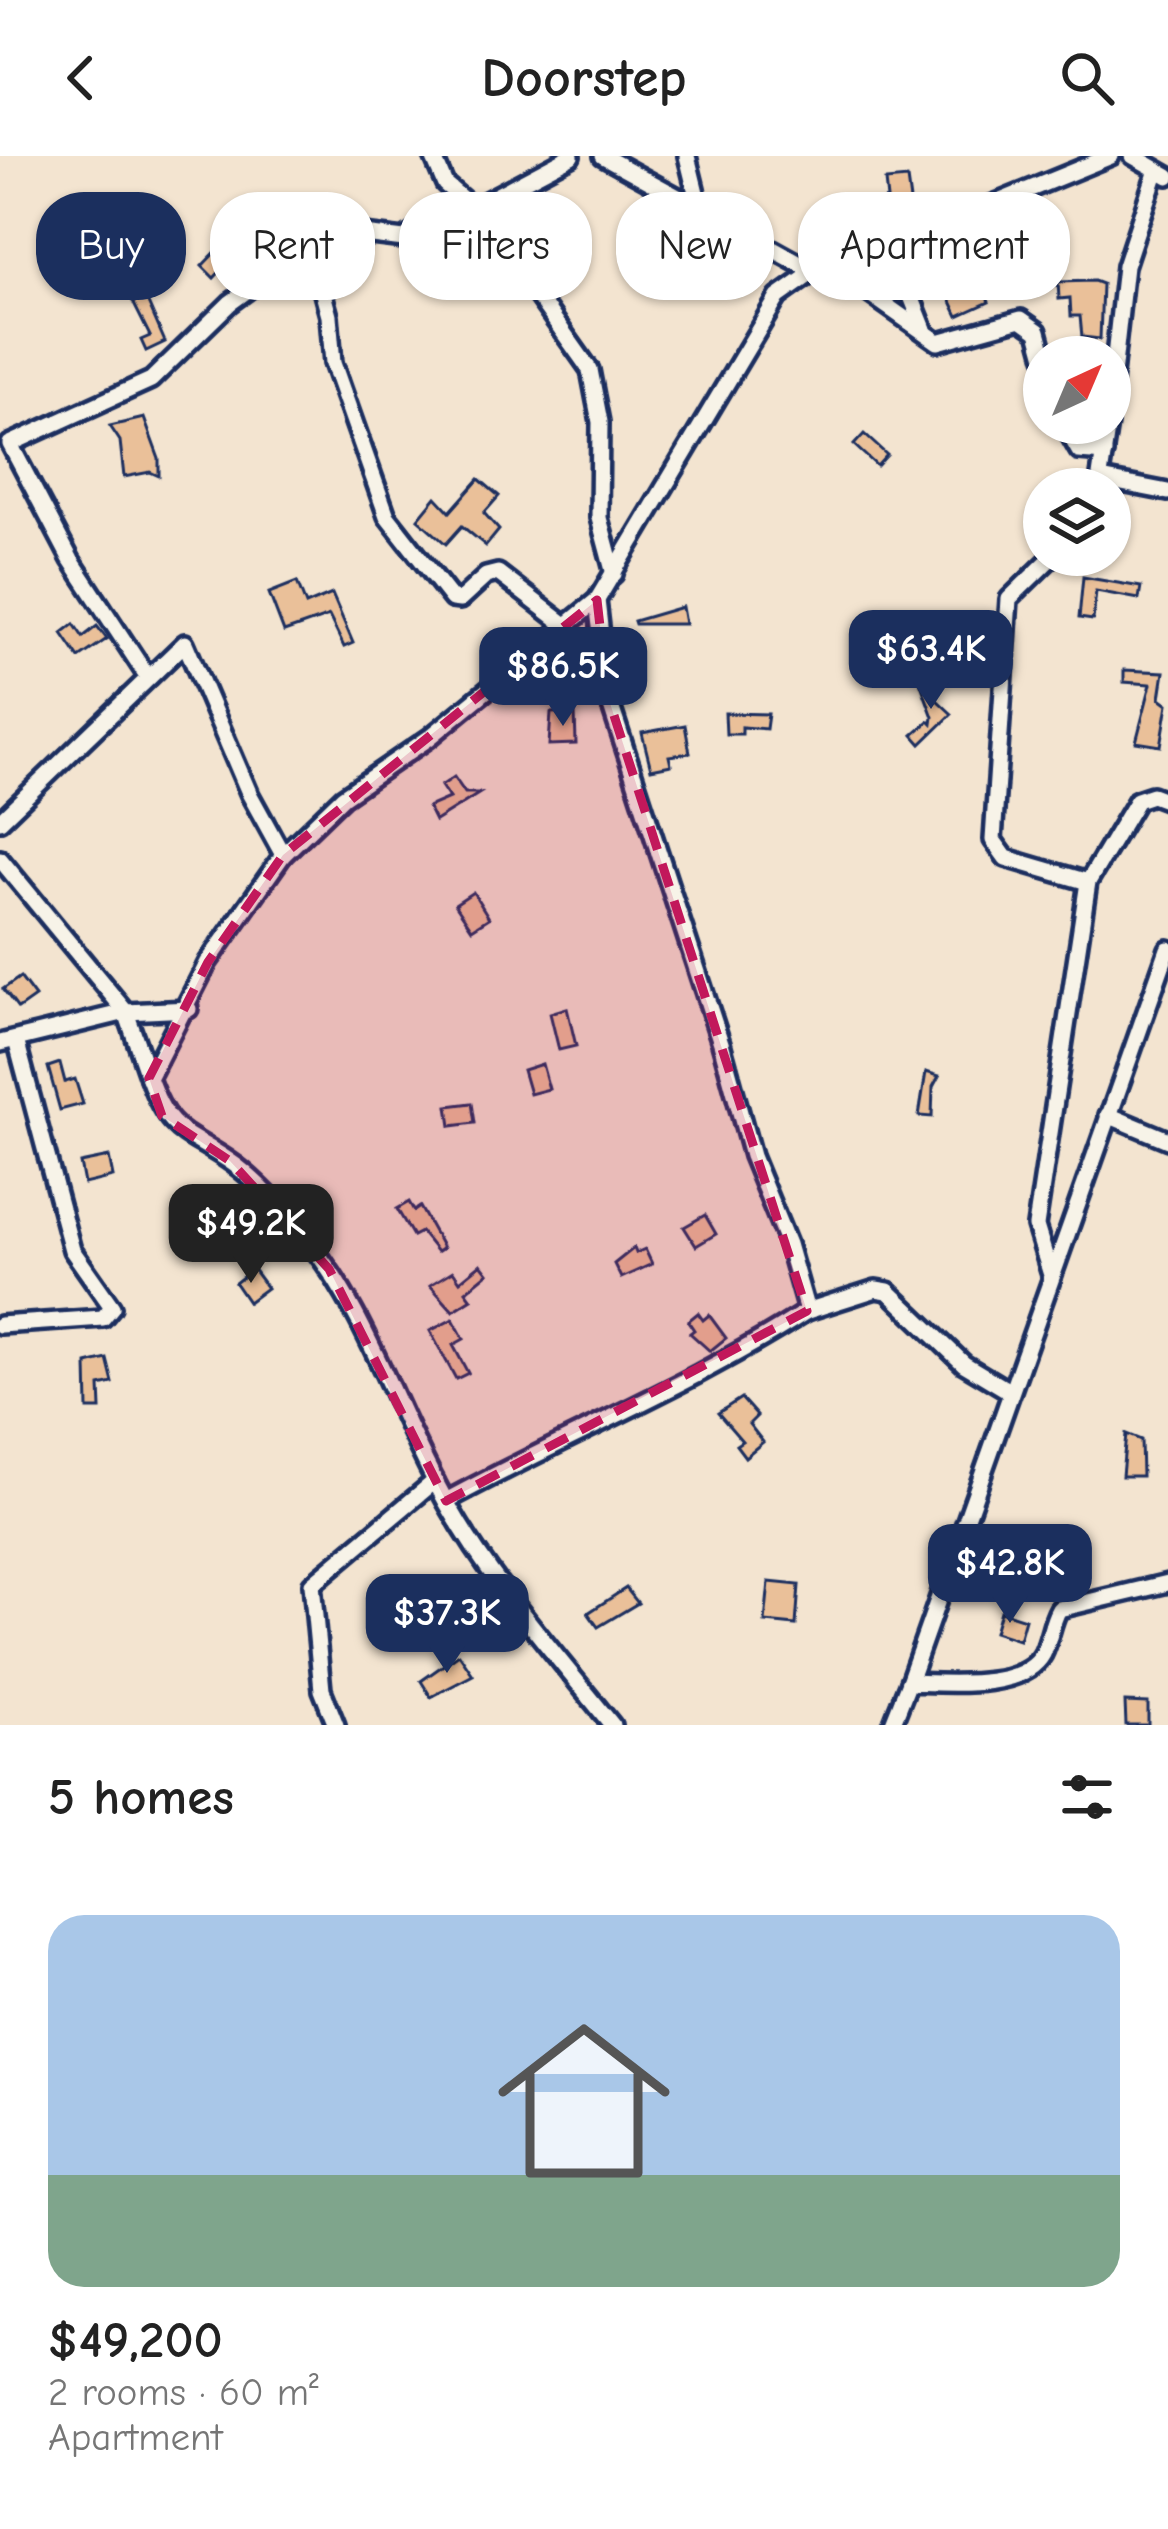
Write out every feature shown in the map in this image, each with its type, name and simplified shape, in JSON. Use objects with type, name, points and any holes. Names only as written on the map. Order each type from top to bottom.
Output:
[{"type":"street","points":[[433,156],[453,192]]},
{"type":"street","points":[[503,192],[571,156]]},
{"type":"street","points":[[603,156],[669,192]]},
{"type":"street","points":[[687,156],[696,192]]},
{"type":"street","points":[[1024,192],[1112,156]]},
{"type":"street","points":[[1117,336],[1125,266],[1162,174],[1132,156]]},
{"type":"street","points":[[149,1078],[189,1010],[208,962],[283,855],[343,797],[429,738],[569,628],[597,600],[765,313],[798,284]]},
{"type":"street","points":[[147,676],[71,560],[10,444],[151,380],[235,300]]},
{"type":"street","points":[[325,300],[333,363],[387,516],[400,535],[452,599],[460,600],[486,576],[497,573],[569,628]]},
{"type":"street","points":[[541,300],[590,370],[600,422],[599,518],[614,574]]},
{"type":"street","points":[[874,300],[944,344],[1021,319],[1039,336]]},
{"type":"street","points":[[912,300],[925,332]]},
{"type":"street","points":[[1075,444],[1079,451],[1104,453]]},
{"type":"street","points":[[1102,468],[1105,444]]},
{"type":"street","points":[[1131,488],[1168,492]]},
{"type":"street","points":[[1032,576],[1009,598],[993,840],[1006,859],[1088,882]]},
{"type":"street","points":[[597,600],[608,697],[722,1043],[752,1156],[807,1311]]},
{"type":"street","points":[[0,821],[180,644],[190,647],[250,795],[283,855]]},
{"type":"street","points":[[1051,1275],[1036,1226],[1088,882],[1137,800],[1152,795],[1168,801]]},
{"type":"street","points":[[0,859],[126,1012],[162,1116],[186,1138],[230,1161],[299,1230],[329,1269],[358,1314],[435,1481],[487,1570],[612,1725]]},
{"type":"street","points":[[892,1725],[1168,949]]},
{"type":"street","points":[[0,1324],[103,1318],[112,1307],[72,1250],[8,1042],[126,1012],[189,1010]]},
{"type":"street","points":[[1108,1115],[1168,1140]]},
{"type":"street","points":[[446,1501],[548,1445],[703,1373],[807,1311],[876,1289],[889,1291],[964,1364],[1009,1391]]},
{"type":"street","points":[[336,1725],[322,1690],[312,1584],[435,1481]]},
{"type":"street","points":[[909,1682],[964,1683],[1022,1673],[1043,1653],[1059,1609],[1168,1583]]},
{"type":"highlighted area","points":[[597,600],[608,697],[807,1311],[446,1501],[329,1269],[230,1161],[162,1116],[149,1078],[208,962],[283,855]]},
{"type":"building","points":[[907,179],[909,192],[886,192],[885,181]]},
{"type":"building","points":[[1070,282],[1102,284],[1100,336],[1082,336],[1080,316],[1071,316]]},
{"type":"building","points":[[147,300],[165,342],[146,351],[141,340],[150,336],[133,302]]},
{"type":"building","points":[[950,300],[988,300],[989,302],[958,316]]},
{"type":"building","points":[[144,418],[159,459],[159,476],[150,472],[124,477],[120,441],[110,426]]},
{"type":"building","points":[[864,434],[887,455],[877,466],[854,445]]},
{"type":"building","points":[[479,479],[499,496],[484,513],[499,530],[486,546],[462,526],[446,544],[418,519],[436,497],[450,512]]},
{"type":"building","points":[[1083,577],[1141,587],[1139,599],[1096,591],[1093,620],[1079,618]]},
{"type":"building","points":[[297,582],[306,605],[332,594],[353,643],[344,647],[329,616],[284,632],[269,593]]},
{"type":"building","points":[[682,607],[685,624],[634,621]]},
{"type":"building","points":[[74,624],[83,637],[97,626],[107,639],[79,658],[62,633]]},
{"type":"building","points":[[912,660],[936,699],[952,714],[921,744],[913,735],[929,721],[932,724],[933,717]]},
{"type":"building","points":[[1124,670],[1164,672],[1160,698],[1168,704],[1161,746],[1136,742],[1151,684],[1124,682]]},
{"type":"building","points":[[575,712],[576,744],[549,745],[551,713]]},
{"type":"building","points":[[725,713],[768,714],[766,729],[742,727],[742,734],[726,734]]},
{"type":"building","points":[[685,725],[690,753],[669,756],[671,765],[651,769],[642,733]]},
{"type":"building","points":[[454,777],[465,793],[480,793],[435,821],[428,807],[449,798],[441,786]]},
{"type":"building","points":[[473,892],[489,918],[472,929],[455,904]]},
{"type":"building","points":[[20,977],[35,997],[18,1009],[3,989]]},
{"type":"building","points":[[567,1008],[576,1046],[559,1050],[550,1013]]},
{"type":"building","points":[[60,1063],[65,1082],[75,1079],[83,1104],[60,1110],[48,1067]]},
{"type":"building","points":[[542,1064],[549,1089],[530,1094],[523,1070]]},
{"type":"building","points":[[926,1072],[939,1076],[933,1087],[932,1117],[919,1116]]},
{"type":"building","points":[[472,1103],[475,1123],[451,1126],[448,1106]]},
{"type":"building","points":[[109,1157],[113,1177],[84,1184],[80,1163]]},
{"type":"building","points":[[409,1202],[414,1211],[420,1207],[443,1248],[437,1252],[421,1232],[413,1236],[397,1209]]},
{"type":"building","points":[[705,1215],[716,1234],[696,1246],[684,1227]]},
{"type":"building","points":[[634,1248],[636,1253],[645,1249],[652,1264],[621,1278],[614,1264]]},
{"type":"building","points":[[481,1264],[488,1273],[466,1291],[472,1299],[453,1311],[430,1285],[453,1271],[460,1281]]},
{"type":"building","points":[[253,1269],[267,1288],[248,1302],[235,1283]]},
{"type":"building","points":[[698,1313],[703,1320],[709,1315],[726,1338],[710,1351],[690,1333],[694,1330],[688,1321]]},
{"type":"building","points":[[453,1319],[464,1339],[453,1345],[468,1373],[456,1379],[430,1331]]},
{"type":"building","points":[[107,1359],[113,1383],[100,1386],[101,1409],[88,1409],[87,1364]]},
{"type":"building","points":[[741,1398],[757,1416],[749,1424],[763,1442],[745,1457],[736,1445],[742,1441],[718,1413]]},
{"type":"building","points":[[1126,1434],[1141,1440],[1142,1476],[1122,1476]]},
{"type":"building","points":[[769,1582],[799,1585],[796,1625],[765,1622]]},
{"type":"building","points":[[626,1588],[638,1603],[598,1627],[588,1613]]},
{"type":"building","points":[[1000,1611],[1025,1619],[1019,1640],[994,1632]]},
{"type":"building","points":[[459,1654],[473,1675],[431,1697],[421,1681]]},
{"type":"building","points":[[1125,1702],[1148,1703],[1148,1725],[1126,1725]]}]
